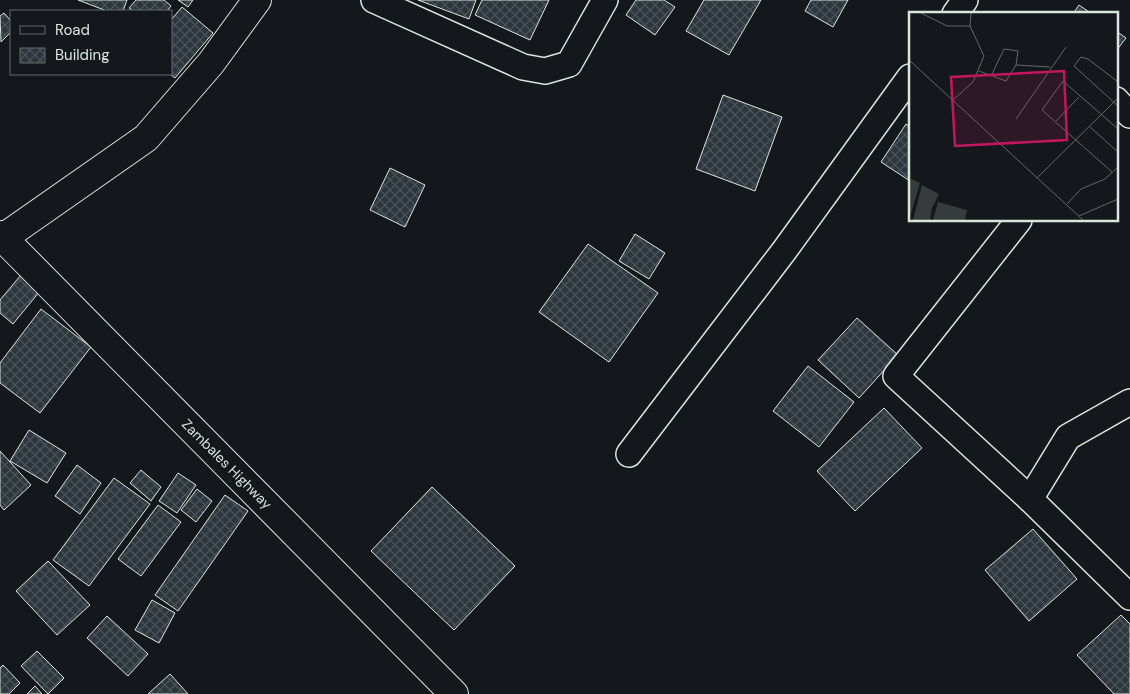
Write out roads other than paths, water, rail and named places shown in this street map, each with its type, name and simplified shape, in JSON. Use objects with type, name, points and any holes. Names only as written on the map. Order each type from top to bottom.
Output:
[{"type":"main road","points":[[2,236],[146,138],[212,63],[257,0]]},
{"type":"main road","name":"Zambales Highway","points":[[2,236],[454,694]]},
{"type":"street","points":[[374,0],[399,5],[523,67],[545,71],[569,64],[605,0]]},
{"type":"street","points":[[956,12],[965,0]]},
{"type":"street","points":[[629,454],[784,251],[909,78]]},
{"type":"street","points":[[1118,102],[1130,115]]},
{"type":"street","points":[[1019,221],[896,376],[1030,500],[1130,597]]},
{"type":"street","points":[[1030,500],[1068,437],[1130,402]]}]
